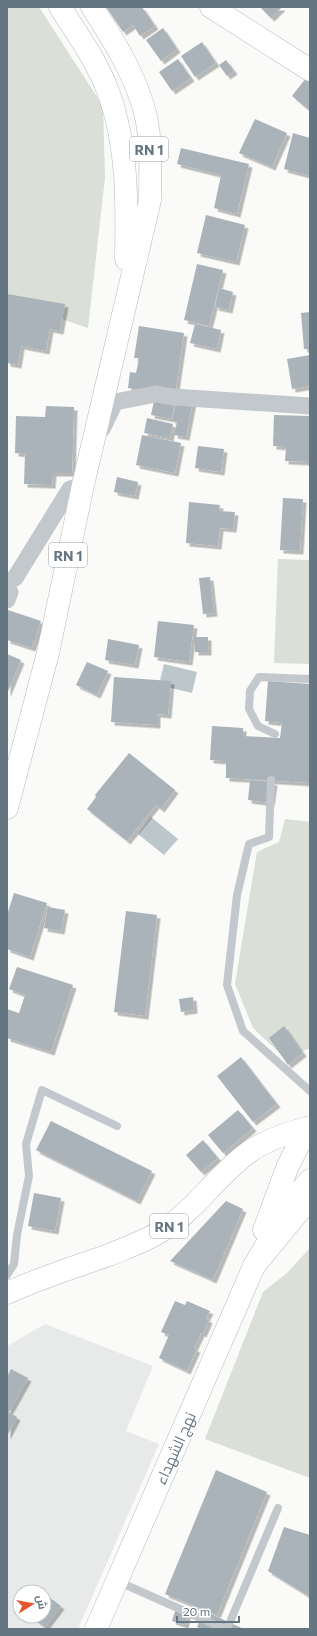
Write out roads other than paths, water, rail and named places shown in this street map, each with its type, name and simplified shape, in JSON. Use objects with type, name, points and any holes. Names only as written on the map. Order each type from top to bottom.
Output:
[{"type":"main road","points":[[45,7],[61,28],[86,48]]},
{"type":"main road","name":"RN 1","points":[[60,7],[86,48],[109,94],[119,131],[127,195],[126,300]]},
{"type":"main road","name":"RN 1","points":[[8,800],[48,653],[83,485],[150,200],[150,161],[146,117],[133,79],[115,42],[92,7]]},
{"type":"main road","points":[[211,7],[310,70]]},
{"type":"main road","points":[[254,1266],[276,1195],[308,1127]]},
{"type":"main road","name":"RN 1","points":[[7,1293],[127,1248],[157,1234],[167,1228],[193,1206],[248,1152],[308,1127]]},
{"type":"main road","points":[[254,1266],[292,1201],[310,1180]]},
{"type":"main road","points":[[254,1266],[310,1198]]},
{"type":"main road","name":"نهج الشهداء","points":[[96,1629],[254,1266]]},
{"type":"street","points":[[93,445],[115,402],[156,394],[173,397],[310,406]]},
{"type":"street","points":[[7,582],[15,578],[70,489],[83,485]]},
{"type":"street","points":[[7,590],[10,592],[7,600]]},
{"type":"lane","points":[[275,734],[258,726],[248,709],[250,692],[259,677],[310,679]]},
{"type":"lane","points":[[271,780],[269,837],[249,844],[237,895],[227,984],[242,1031],[310,1091]]},
{"type":"lane","points":[[7,1275],[14,1264],[17,1235],[29,1176],[26,1144],[42,1090],[117,1126]]},
{"type":"lane","points":[[116,1581],[226,1629],[278,1508]]}]
